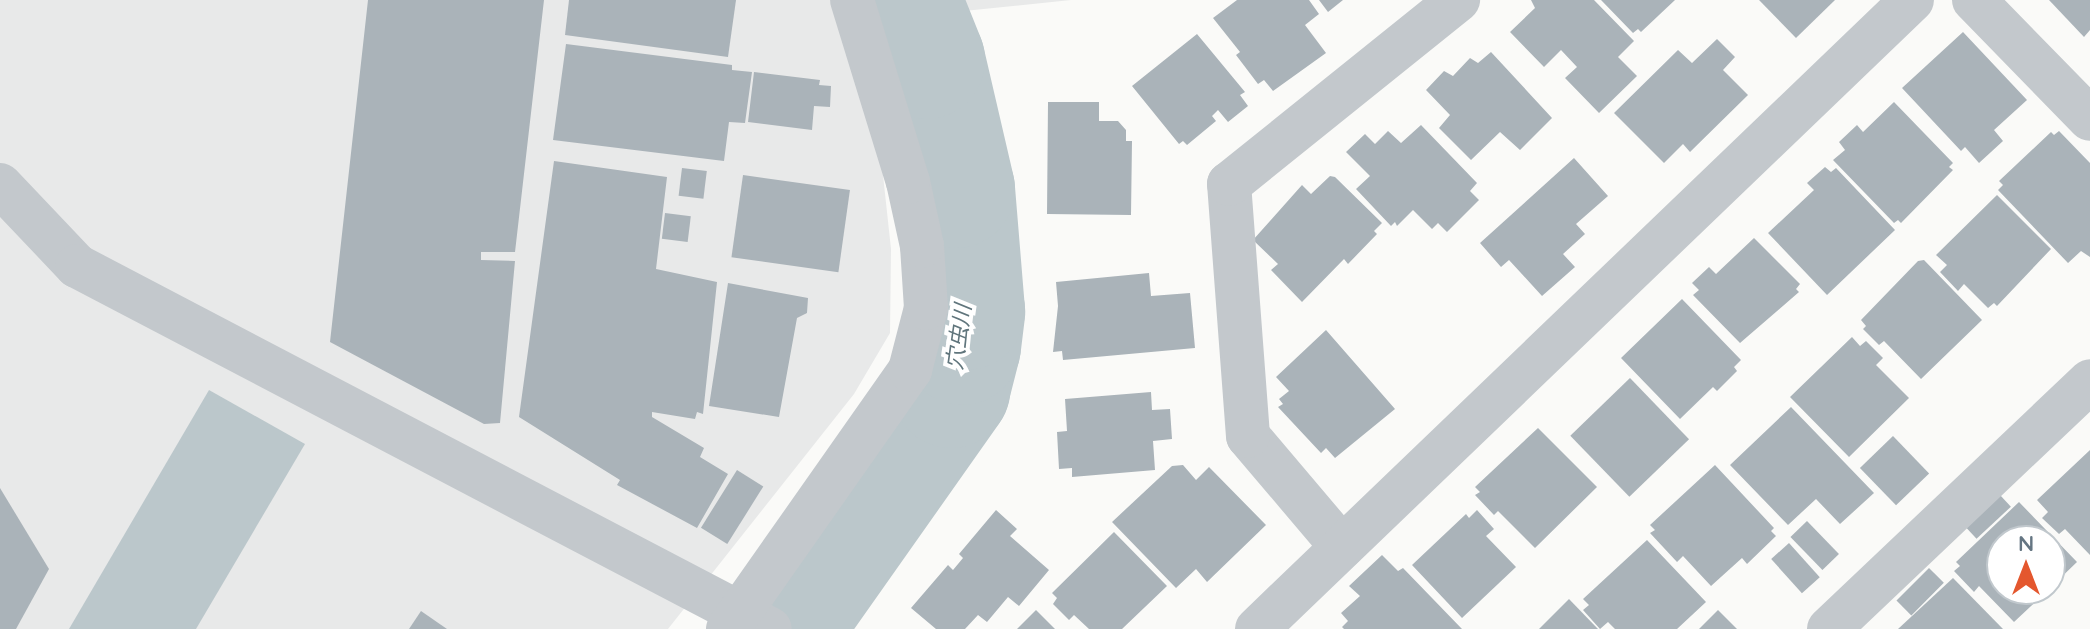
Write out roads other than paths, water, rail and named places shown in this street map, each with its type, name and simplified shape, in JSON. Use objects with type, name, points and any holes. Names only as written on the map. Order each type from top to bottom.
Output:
[{"type":"street","points":[[0,185],[77,266],[746,623],[910,370],[926,308],[922,246],[908,182],[852,0]]},
{"type":"street","points":[[1342,547],[1248,436],[1229,184],[1458,0]]},
{"type":"street","points":[[1257,629],[1912,0]]},
{"type":"street","points":[[1974,0],[2090,119]]},
{"type":"street","points":[[1829,629],[2090,381]]},
{"type":"waterway","name":"穴虫川","points":[[782,629],[951,389],[962,346],[966,311],[956,189],[926,60],[902,0]]}]
